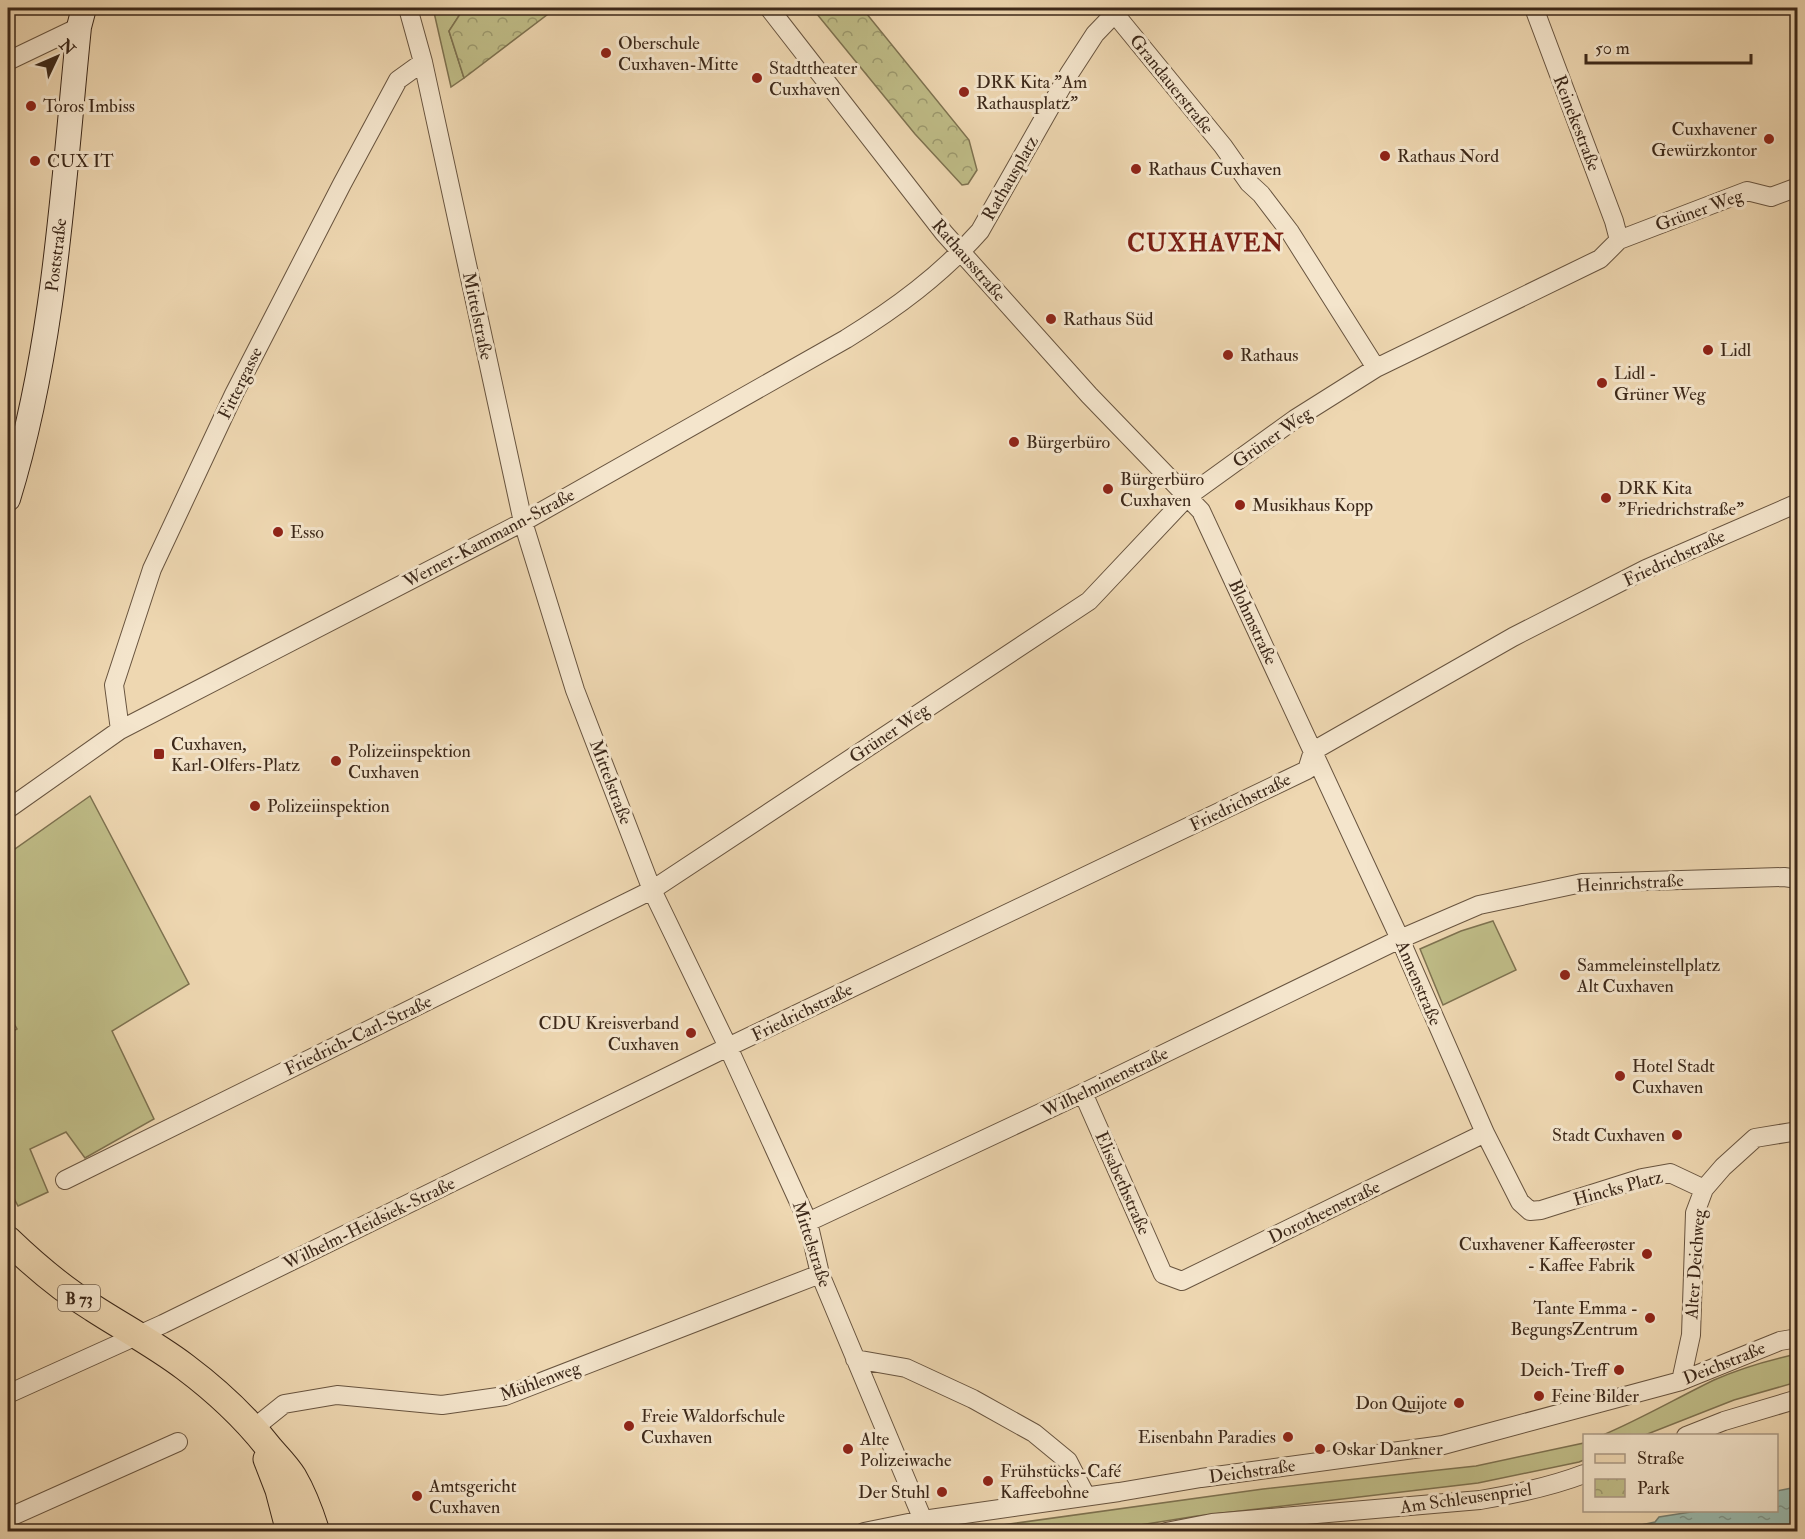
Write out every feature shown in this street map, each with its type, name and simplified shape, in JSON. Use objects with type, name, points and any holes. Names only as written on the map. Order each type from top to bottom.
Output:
[{"type":"main road","name":"B 73","points":[[8,1240],[32,1264],[92,1307],[185,1367],[232,1406],[254,1428],[292,1476],[306,1503],[316,1532]]},
{"type":"main road","name":"B 73","points":[[254,1428],[279,1490],[290,1532]]},
{"type":"street","name":"Mittelstraße","points":[[408,8],[423,62],[523,522],[575,690],[652,890],[728,1047],[808,1222],[820,1274],[923,1520]]},
{"type":"street","name":"Rathausstraße","points":[[769,8],[934,221],[1089,395],[1187,497]]},
{"type":"street","name":"Reinekestraße","points":[[1534,8],[1620,240]]},
{"type":"street","name":"Rathausplatz","points":[[961,252],[980,231],[1069,74],[1095,34],[1115,9]]},
{"type":"street","name":"Grandauerstraße","points":[[1115,9],[1223,146],[1249,183],[1261,194],[1290,232],[1376,368]]},
{"type":"street","points":[[8,61],[81,17]]},
{"type":"street","name":"Poststraße","points":[[8,499],[16,442],[54,277],[81,17]]},
{"type":"street","name":"Fittergasse","points":[[120,730],[114,685],[152,569],[234,394],[342,184],[398,80],[423,62]]},
{"type":"street","name":"Grüner Weg","points":[[652,890],[1089,601],[1187,497],[1295,419],[1376,368],[1600,259],[1620,240],[1747,191],[1771,197],[1797,187]]},
{"type":"street","name":"Werner-Kammann-Straße","points":[[8,809],[120,730],[523,522],[846,339],[890,312],[961,252]]},
{"type":"street","name":"Blohmstraße","points":[[1187,497],[1201,511],[1313,750]]},
{"type":"street","name":"Friedrichstraße","points":[[728,1047],[1307,770],[1313,750],[1513,637],[1646,569],[1797,503]]},
{"type":"street","name":"Annenstraße","points":[[1313,750],[1400,939],[1485,1133],[1520,1202],[1530,1211]]},
{"type":"street","name":"Heinrichstraße","points":[[1400,939],[1479,905],[1582,883],[1784,877],[1797,879]]},
{"type":"street","name":"Friedrich-Carl-Straße","points":[[65,1180],[652,890]]},
{"type":"street","name":"Wilhelminenstraße","points":[[808,1222],[1083,1093],[1400,939]]},
{"type":"street","name":"Wilhelm-Heidsiek-Straße","points":[[8,1394],[138,1335],[728,1047]]},
{"type":"street","name":"Elisabethstraße","points":[[1083,1093],[1163,1274]]},
{"type":"street","name":"Alter Deichweg","points":[[1681,1381],[1690,1335],[1695,1213],[1704,1189],[1723,1167],[1755,1138],[1797,1131]]},
{"type":"street","name":"Dorotheenstraße","points":[[1163,1274],[1182,1281],[1485,1133]]},
{"type":"street","name":"Hincks Platz","points":[[1530,1211],[1541,1210],[1642,1178],[1670,1173],[1704,1189]]},
{"type":"street","name":"Mühlenweg","points":[[254,1428],[284,1404],[337,1395],[442,1405],[505,1396],[820,1274]]},
{"type":"street","name":"Deichstraße","points":[[864,1532],[923,1520],[1201,1478],[1443,1445],[1681,1381],[1780,1341],[1797,1338]]},
{"type":"street","points":[[855,1359],[906,1368],[973,1399],[1034,1433],[1068,1461],[1086,1496]]},
{"type":"street","points":[[1691,1434],[1724,1421],[1797,1399]]},
{"type":"street","points":[[8,1518],[178,1442]]},
{"type":"street","name":"Am Schleusenpriel","points":[[1166,1532],[1212,1523],[1480,1500],[1558,1484],[1583,1474]]},
{"type":"green space","points":[[433,8],[464,8],[449,31],[464,78],[451,87]]},
{"type":"green space","points":[[464,8],[556,8],[464,78],[449,31]]},
{"type":"green space","points":[[812,8],[862,8],[969,140],[977,170],[968,184],[962,185],[915,134]]},
{"type":"green space","points":[[90,796],[189,984],[112,1031],[154,1119],[85,1158],[66,1132],[30,1149],[48,1192],[18,1206],[8,1187],[8,1034],[17,1029],[8,1013],[8,854]]},
{"type":"green space","points":[[1493,921],[1516,970],[1443,1005],[1420,949],[1461,931]]},
{"type":"green space","points":[[1797,1354],[1797,1382],[1734,1400],[1648,1434],[1605,1434],[1724,1376]]},
{"type":"green space","points":[[1583,1443],[1583,1460],[1579,1462],[1478,1483],[1197,1516],[1102,1531],[959,1531],[1263,1489],[1476,1466]]},
{"type":"water","points":[[1797,1487],[1797,1531],[1613,1531],[1655,1522],[1659,1517],[1691,1512],[1778,1512],[1778,1491]]},
{"type":"place","name":"Oberschule Cuxhaven-Mitte","points":[[606,53]]},
{"type":"place","name":"Stadttheater Cuxhaven","points":[[757,78]]},
{"type":"place","name":"DRK Kita \"Am Rathausplatz\"","points":[[964,92]]},
{"type":"place","name":"Toros Imbiss","points":[[31,106]]},
{"type":"place","name":"Cuxhavener Gewürzkontor","points":[[1769,139]]},
{"type":"place","name":"Rathaus Nord","points":[[1385,156]]},
{"type":"place","name":"CUX IT","points":[[35,161]]},
{"type":"place","name":"Rathaus Cuxhaven","points":[[1136,169]]},
{"type":"place","name":"Rathaus Süd","points":[[1051,319]]},
{"type":"place","name":"Lidl","points":[[1708,350]]},
{"type":"place","name":"Rathaus","points":[[1228,355]]},
{"type":"place","name":"Lidl - Grüner Weg","points":[[1602,383]]},
{"type":"place","name":"Bürgerbüro","points":[[1014,442]]},
{"type":"place","name":"Bürgerbüro Cuxhaven","points":[[1108,489]]},
{"type":"place","name":"DRK Kita \"Friedrichstraße\"","points":[[1606,498]]},
{"type":"place","name":"Musikhaus Kopp","points":[[1240,505]]},
{"type":"place","name":"Esso","points":[[278,532]]},
{"type":"place","name":"Cuxhaven, Karl-Olfers-Platz","points":[[159,754]]},
{"type":"place","name":"Polizeiinspektion Cuxhaven","points":[[336,761]]},
{"type":"place","name":"Polizeiinspektion","points":[[255,806]]},
{"type":"place","name":"Sammeleinstellplatz Alt Cuxhaven","points":[[1565,975]]},
{"type":"place","name":"CDU Kreisverband Cuxhaven","points":[[691,1033]]},
{"type":"place","name":"Hotel Stadt Cuxhaven","points":[[1620,1076]]},
{"type":"place","name":"Stadt Cuxhaven","points":[[1677,1135]]},
{"type":"place","name":"Cuxhavener Kaffeerøster - Kaffee Fabrik","points":[[1647,1254]]},
{"type":"place","name":"Tante Emma - BegungsZentrum","points":[[1650,1318]]},
{"type":"place","name":"Deich-Treff","points":[[1619,1370]]},
{"type":"place","name":"Feine Bilder","points":[[1539,1396]]},
{"type":"place","name":"Don Quijote","points":[[1459,1403]]},
{"type":"place","name":"Freie Waldorfschule Cuxhaven","points":[[629,1426]]},
{"type":"place","name":"Eisenbahn Paradies","points":[[1288,1437]]},
{"type":"place","name":"Alte Polizeiwache","points":[[848,1449]]},
{"type":"place","name":"Oskar Dankner","points":[[1320,1449]]},
{"type":"place","name":"Frühstücks-Café Kaffeebohne","points":[[988,1481]]},
{"type":"place","name":"Der Stuhl","points":[[942,1492]]},
{"type":"place","name":"Amtsgericht Cuxhaven","points":[[417,1496]]},
{"type":"district","name":"CUXHAVEN","points":[[1206,243]]}]
